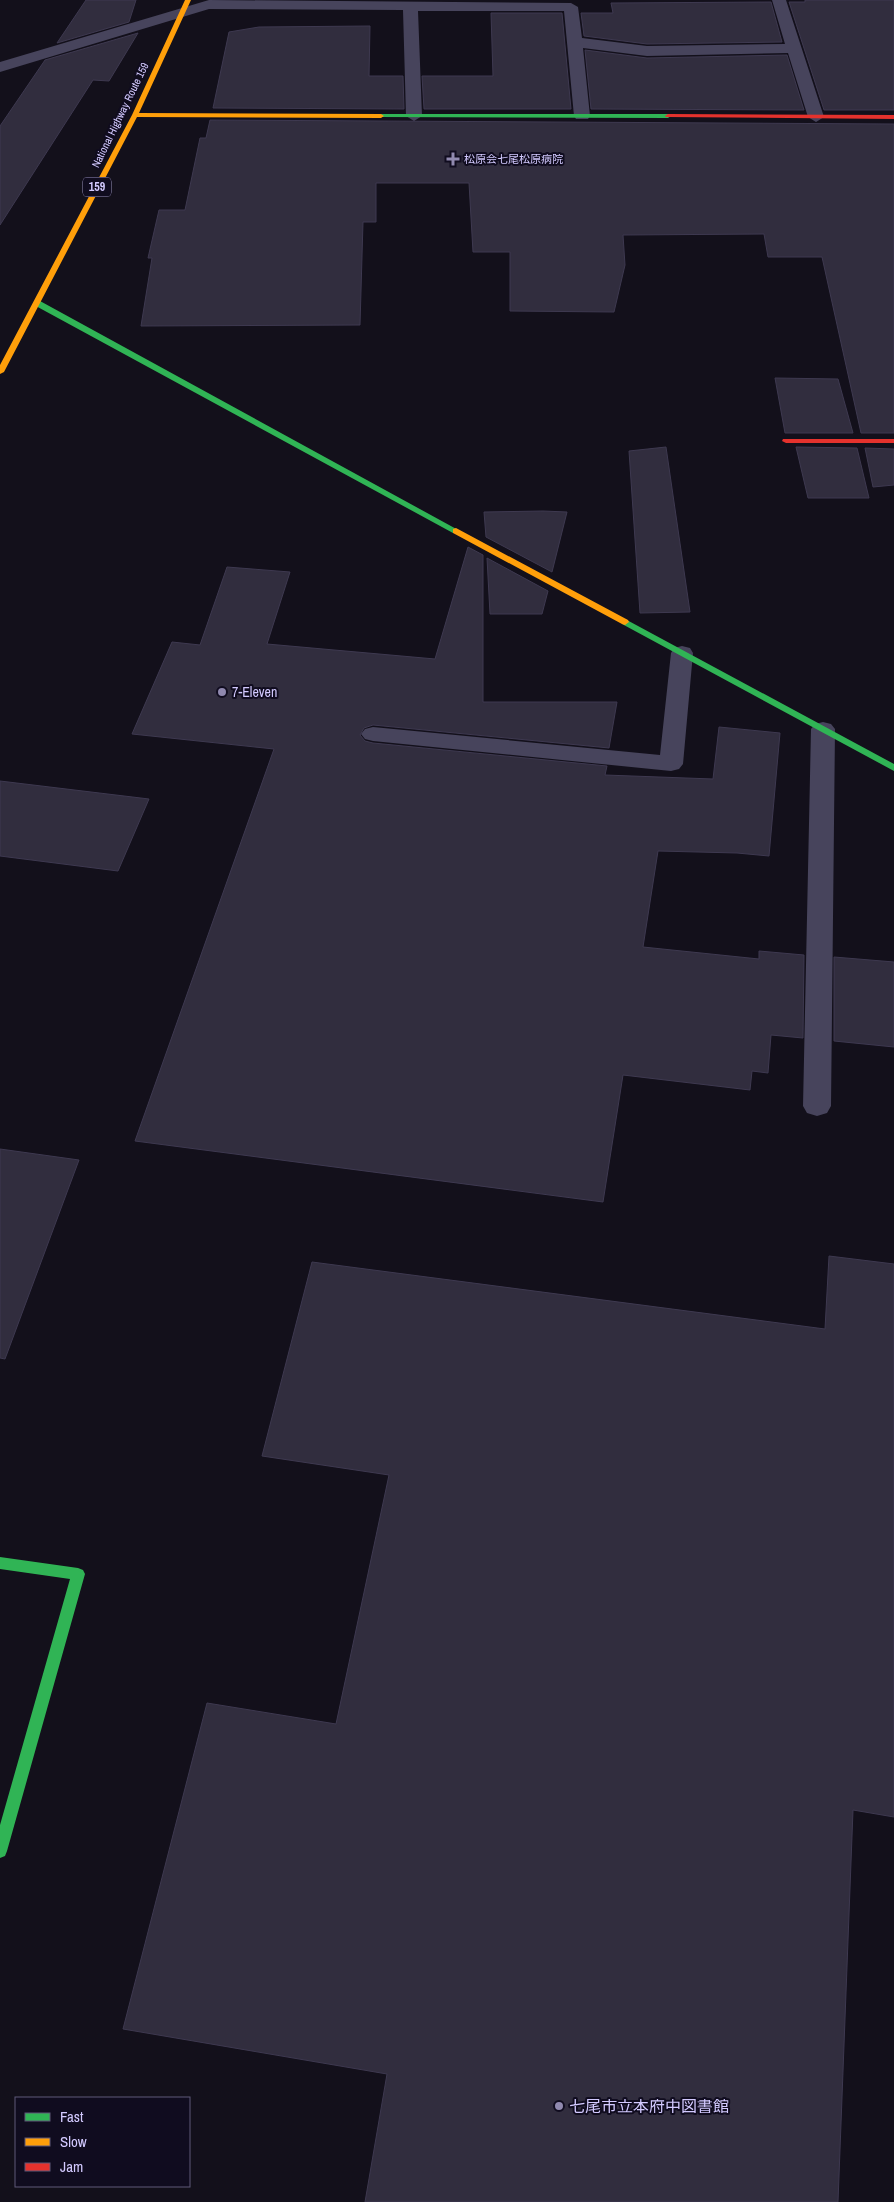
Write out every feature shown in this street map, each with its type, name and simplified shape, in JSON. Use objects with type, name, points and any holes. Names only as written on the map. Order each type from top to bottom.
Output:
[{"type":"main road","name":"National Highway Route 159","points":[[0,372],[135,115],[188,0]]},
{"type":"main road","points":[[135,115],[894,117]]},
{"type":"main road","points":[[37,303],[894,768]]},
{"type":"main road","points":[[786,441],[894,440]]},
{"type":"main road","points":[[0,1563],[78,1574],[0,1851]]},
{"type":"street","points":[[0,67],[225,0]]},
{"type":"street","points":[[779,0],[816,117]]},
{"type":"street","points":[[210,5],[570,7],[582,116]]},
{"type":"street","points":[[410,5],[414,116]]},
{"type":"street","points":[[574,42],[647,51],[794,48]]},
{"type":"street","points":[[373,734],[671,764],[682,653]]},
{"type":"street","points":[[817,1106],[823,729]]},
{"type":"building","points":[[86,0],[136,0],[129,22],[57,43]]},
{"type":"building","points":[[805,0],[894,0],[894,110],[824,110],[789,2],[805,2]]},
{"type":"building","points":[[771,2],[782,42],[647,44],[584,36],[581,13],[613,13],[611,3]]},
{"type":"building","points":[[491,13],[562,13],[571,109],[424,109],[422,76],[493,76]]},
{"type":"building","points":[[370,26],[369,76],[403,76],[404,109],[213,108],[229,32],[259,27]]},
{"type":"building","points":[[138,33],[109,81],[93,80],[0,225],[0,126],[45,60]]},
{"type":"building","points":[[585,50],[647,58],[787,55],[804,110],[591,109]]},
{"type":"building","points":[[210,120],[894,124],[894,433],[861,433],[822,257],[768,257],[764,234],[623,235],[625,265],[614,312],[510,311],[510,252],[473,252],[469,183],[376,183],[376,222],[363,222],[360,325],[141,326],[152,258],[148,258],[159,210],[185,210],[200,138],[206,138]]},
{"type":"building","points":[[775,378],[838,379],[853,433],[785,433]]},
{"type":"building","points":[[666,447],[690,612],[640,613],[629,451]]},
{"type":"building","points":[[796,447],[857,448],[869,498],[808,498]]},
{"type":"building","points":[[865,448],[894,449],[894,485],[873,487]]},
{"type":"building","points":[[484,512],[567,512],[552,572],[486,537]]},
{"type":"building","points":[[468,547],[483,555],[483,702],[617,702],[609,748],[373,725],[364,728],[360,735],[365,741],[373,743],[607,766],[605,775],[713,779],[719,727],[780,733],[769,856],[737,853],[658,851],[643,947],[759,959],[759,951],[804,955],[803,1038],[771,1035],[768,1073],[752,1071],[750,1090],[623,1075],[603,1202],[135,1141],[274,749],[132,734],[172,642],[200,645],[227,567],[290,572],[267,644],[435,659]]},
{"type":"building","points":[[487,558],[548,591],[542,614],[490,614]]},
{"type":"building","points":[[0,781],[149,799],[118,871],[0,856]]},
{"type":"building","points":[[834,957],[894,962],[894,1047],[834,1041]]},
{"type":"building","points":[[0,1149],[79,1160],[5,1359],[0,1358]]},
{"type":"building","points":[[829,1256],[894,1264],[894,1817],[853,1810],[838,2202],[365,2202],[387,2074],[123,2029],[207,1703],[336,1724],[389,1475],[262,1456],[312,1262],[825,1329]]},
{"type":"traffic: fast","points":[[381,116],[668,116]]},
{"type":"traffic: fast","points":[[37,303],[456,531]]},
{"type":"traffic: fast","points":[[625,622],[894,768]]},
{"type":"traffic: fast","points":[[0,1563],[78,1574],[0,1851]]},
{"type":"traffic: slow","points":[[0,372],[135,115],[188,0]]},
{"type":"traffic: slow","points":[[135,115],[381,116]]},
{"type":"traffic: slow","points":[[456,531],[625,622]]},
{"type":"traffic: jam","points":[[668,116],[894,117]]},
{"type":"traffic: jam","points":[[786,441],[894,441]]},
{"type":"place","name":"松原会七尾松原病院","points":[[453,159]]},
{"type":"place","name":"7-Eleven","points":[[222,692]]},
{"type":"place","name":"七尾市立本府中図書館","points":[[559,2106]]}]
